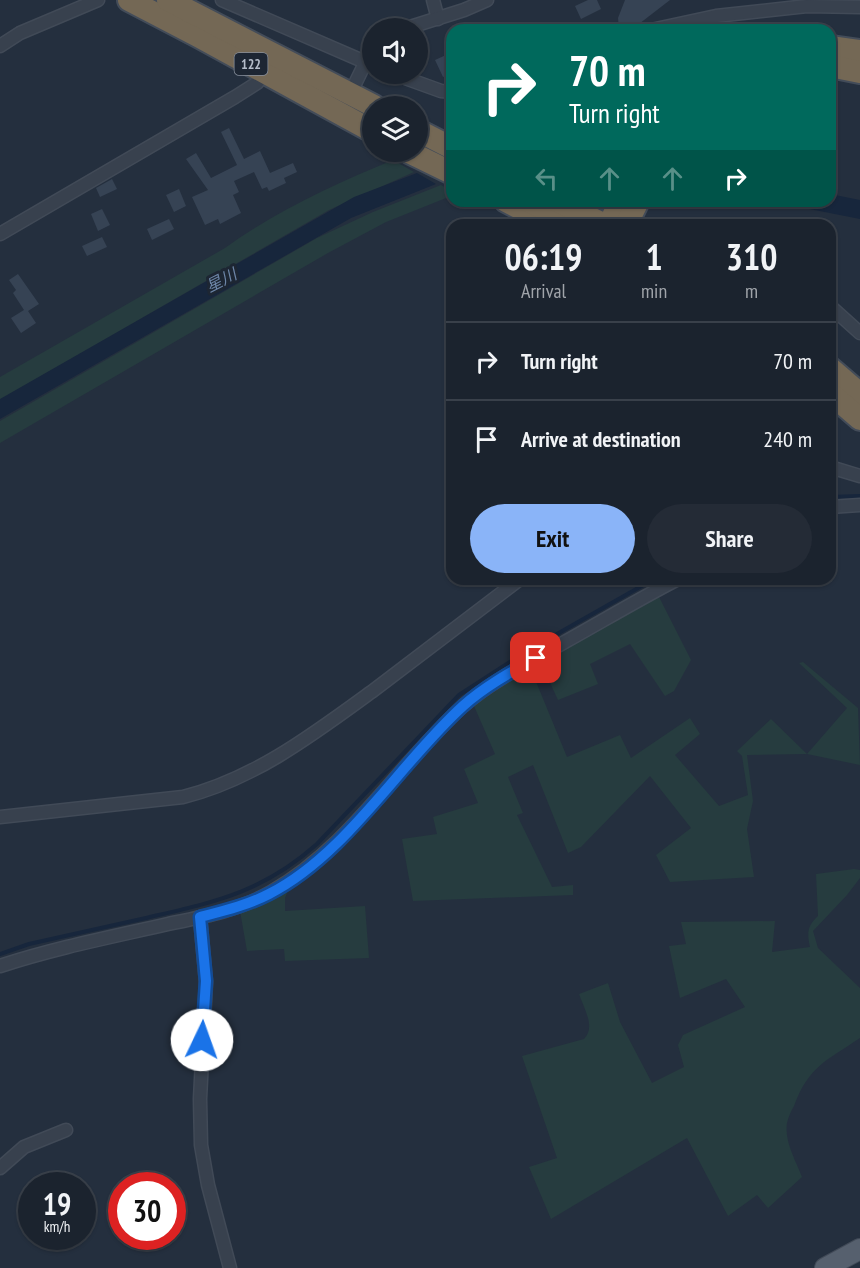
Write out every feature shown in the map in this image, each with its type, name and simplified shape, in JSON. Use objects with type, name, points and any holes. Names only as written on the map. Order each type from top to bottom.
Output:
[{"type":"highway","name":"122","points":[[129,0],[362,125]]},
{"type":"highway","name":"122","points":[[168,0],[362,100]]},
{"type":"highway","points":[[258,46],[278,65],[298,79],[362,114]]},
{"type":"highway","points":[[836,48],[860,51]]},
{"type":"highway","points":[[836,67],[860,72]]},
{"type":"highway","points":[[428,145],[446,158]]},
{"type":"highway","points":[[428,146],[446,166]]},
{"type":"highway","points":[[518,207],[541,219]]},
{"type":"highway","points":[[540,207],[564,219]]},
{"type":"highway","points":[[570,207],[594,219]]},
{"type":"highway","points":[[836,373],[860,394]]},
{"type":"highway","points":[[836,398],[860,419]]},
{"type":"main road","points":[[825,1268],[860,1249]]},
{"type":"street","points":[[0,45],[20,33],[98,0]]},
{"type":"street","points":[[222,0],[362,60]]},
{"type":"street","points":[[433,0],[438,19]]},
{"type":"street","points":[[428,22],[487,0]]},
{"type":"street","points":[[679,24],[716,16],[807,6],[860,7]]},
{"type":"street","points":[[0,234],[235,97],[257,82],[265,72]]},
{"type":"street","points":[[350,94],[362,74]]},
{"type":"street","points":[[422,84],[446,91]]},
{"type":"street","points":[[836,311],[860,333]]},
{"type":"street","points":[[836,469],[860,476]]},
{"type":"street","points":[[836,507],[860,505]]},
{"type":"street","points":[[0,817],[183,797],[231,782],[288,750],[333,720],[512,585]]},
{"type":"street","points":[[0,966],[47,952],[200,917],[236,907],[269,894],[292,880],[340,839],[464,706],[522,666],[667,585]]},
{"type":"street","points":[[200,917],[206,981],[200,1099],[201,1145],[208,1185],[230,1268]]},
{"type":"street","points":[[0,1168],[24,1147],[66,1130]]},
{"type":"green space","points":[[389,162],[396,162],[414,172],[329,210],[0,400],[0,377],[225,248],[285,210]]},
{"type":"green space","points":[[441,185],[446,188],[446,198],[386,222],[328,253],[0,443],[0,421],[317,238],[373,212]]},
{"type":"green space","points":[[658,595],[691,660],[674,691],[665,696],[630,644],[590,664],[598,684],[558,700],[540,661]]},
{"type":"green space","points":[[803,662],[858,708],[860,765],[807,754],[847,708],[799,663]]},
{"type":"green space","points":[[530,667],[567,757],[620,735],[631,758],[690,718],[700,734],[675,755],[719,806],[748,795],[742,756],[737,751],[771,719],[807,754],[747,755],[753,801],[747,829],[754,877],[670,882],[656,855],[691,828],[650,776],[581,847],[568,853],[533,765],[508,777],[523,813],[517,815],[552,887],[573,885],[573,895],[413,901],[402,839],[437,834],[433,817],[478,803],[464,769],[495,754],[474,706]]},
{"type":"green space","points":[[860,870],[860,878],[813,931],[818,948],[860,988],[860,1038],[828,1059],[813,1073],[806,1082],[790,1115],[787,1123],[787,1137],[802,1177],[768,1208],[757,1195],[728,1216],[687,1138],[551,1219],[529,1167],[557,1158],[522,1056],[584,1039],[589,1023],[579,994],[608,983],[620,1022],[652,1083],[684,1067],[678,1045],[683,1035],[745,1007],[726,979],[680,998],[669,946],[686,944],[681,922],[775,921],[772,952],[810,947],[809,930],[818,916],[816,874]]},
{"type":"green space","points":[[289,888],[285,898],[285,911],[365,906],[369,958],[285,961],[284,949],[247,951],[240,911]]},
{"type":"water","name":"星川","points":[[417,173],[436,184],[351,218],[0,419],[0,399],[354,197]]},
{"type":"water","points":[[836,195],[860,200],[860,219],[799,207],[836,207]]},
{"type":"building","points":[[588,0],[597,0],[601,9],[581,19],[575,6]]},
{"type":"building","points":[[625,0],[670,0],[639,24],[619,24],[618,18]]},
{"type":"building","points":[[446,55],[446,76],[443,77],[435,60]]},
{"type":"building","points":[[229,128],[244,159],[260,151],[270,173],[293,163],[297,172],[284,178],[286,183],[269,191],[267,187],[262,189],[254,172],[234,181],[239,192],[233,195],[241,213],[220,224],[218,219],[205,225],[192,197],[208,190],[186,159],[196,153],[211,178],[237,165],[221,132]]},
{"type":"building","points":[[112,179],[117,189],[100,197],[96,188]]},
{"type":"building","points":[[179,189],[186,206],[174,212],[166,195]]},
{"type":"building","points":[[102,209],[110,225],[98,231],[91,214]]},
{"type":"building","points":[[169,219],[174,229],[152,240],[147,229]]},
{"type":"building","points":[[102,237],[107,247],[87,256],[82,246]]},
{"type":"building","points":[[18,274],[39,304],[28,311],[36,323],[21,333],[11,318],[24,310],[13,293],[16,290],[9,280]]},
{"type":"waterway","points":[[836,497],[860,496]]},
{"type":"waterway","points":[[0,954],[29,944],[194,907],[257,885],[277,874],[317,844],[459,695],[527,651],[643,585]]},
{"type":"route","points":[[202,1040],[206,981],[200,917],[236,907],[269,894],[304,871],[340,839],[464,706],[489,687],[536,658]]}]
